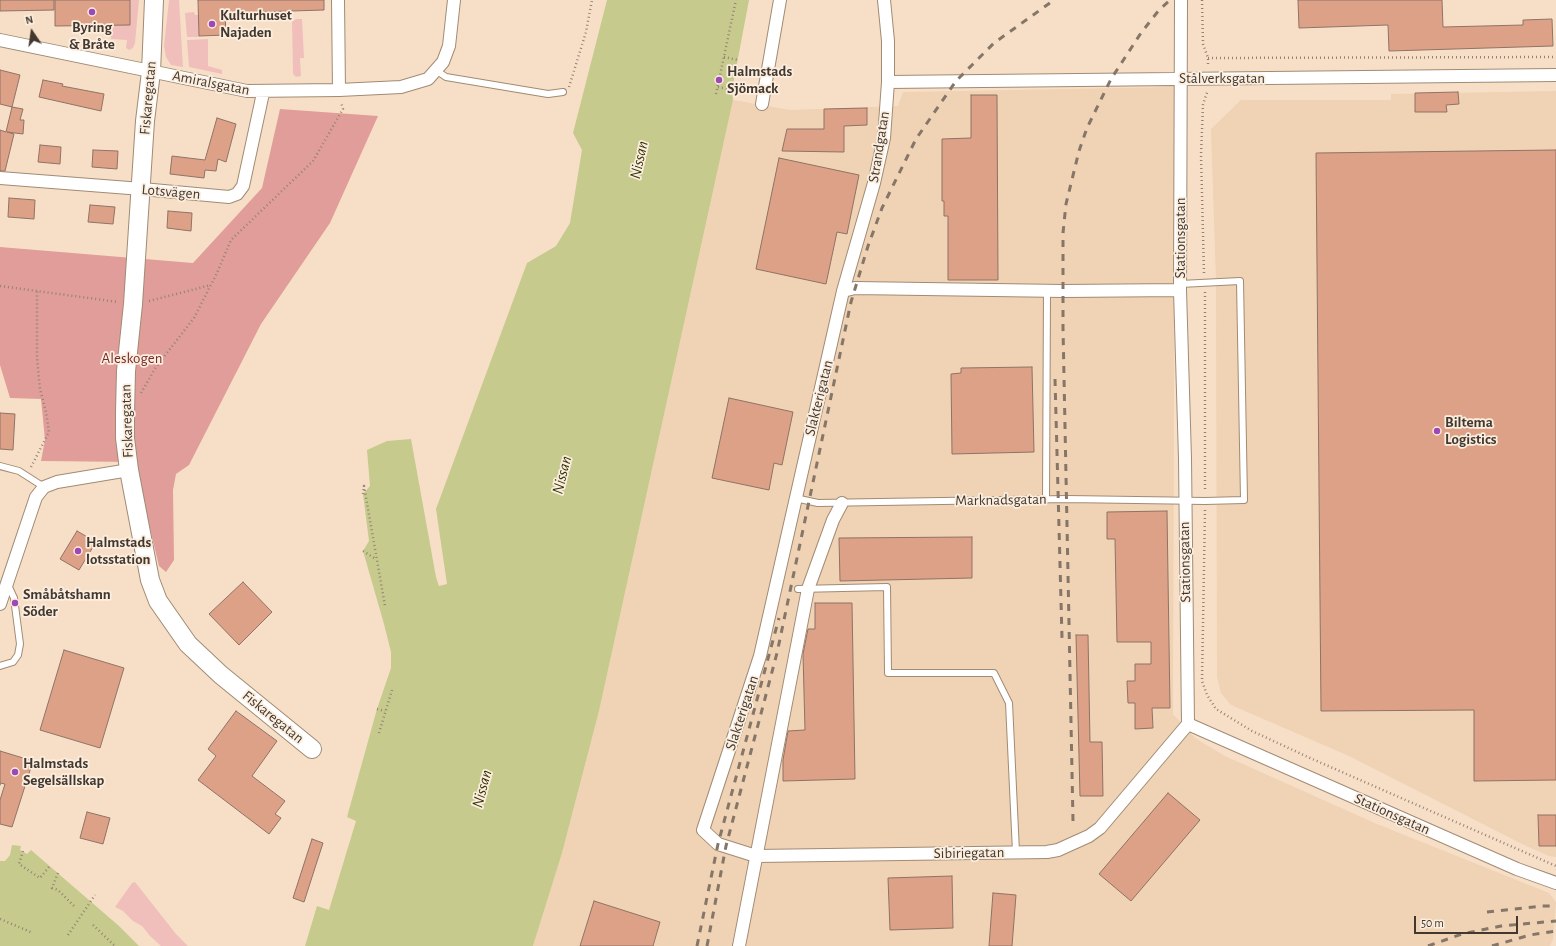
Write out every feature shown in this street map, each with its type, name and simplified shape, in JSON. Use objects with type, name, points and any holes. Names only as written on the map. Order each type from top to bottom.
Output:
[{"type":"street","name":"Fiskaregatan","points":[[154,0],[151,72],[145,121],[142,189],[126,371],[125,412],[125,438],[129,470],[150,580],[158,601],[169,619],[188,644],[221,674],[312,749]]},
{"type":"street","points":[[338,0],[338,90]]},
{"type":"street","points":[[437,71],[443,62],[448,46],[454,0]]},
{"type":"street","points":[[762,104],[780,0]]},
{"type":"street","name":"Strandgatan","points":[[843,291],[874,183],[884,138],[888,82],[888,41],[884,0]]},
{"type":"street","name":"Stationsgatan","points":[[1181,0],[1180,287],[1185,459],[1184,500],[1188,724],[1517,869],[1556,883]]},
{"type":"street","name":"Amiralsgatan","points":[[0,40],[151,72],[263,93],[401,87],[428,79],[437,71]]},
{"type":"street","name":"Stålverksgatan","points":[[888,82],[1556,75]]},
{"type":"street","name":"Lotsvägen","points":[[0,178],[142,189],[229,198],[237,194],[243,186],[263,93]]},
{"type":"street","points":[[843,291],[855,288],[1047,291],[1180,287]]},
{"type":"street","name":"Slakterigatan","points":[[703,830],[760,656],[843,291]]},
{"type":"street","points":[[0,604],[6,582],[36,497],[44,487],[57,482],[129,470]]},
{"type":"street","points":[[739,946],[803,589],[842,503]]},
{"type":"street","name":"Sibiriegatan","points":[[703,830],[718,844],[756,856],[1047,852],[1058,850],[1089,836],[1108,819],[1188,724]]},
{"type":"lane","points":[[437,71],[446,77],[548,94],[563,92]]},
{"type":"lane","name":"Marknadsgatan","points":[[795,498],[818,503],[1046,500],[1244,500],[1240,281],[1205,283]]},
{"type":"lane","points":[[1180,287],[1205,283]]},
{"type":"lane","points":[[1046,500],[1047,291]]},
{"type":"lane","points":[[0,466],[19,471],[44,487]]},
{"type":"lane","points":[[0,666],[13,662],[18,655],[20,644],[14,598],[6,582]]},
{"type":"lane","points":[[803,589],[887,588],[888,673],[994,673],[1009,703],[1016,852]]},
{"type":"path","points":[[563,92],[571,86],[586,32],[592,0]]},
{"type":"path","points":[[716,94],[736,0]]},
{"type":"path","points":[[1202,0],[1202,44],[1208,58],[1208,93],[1202,104],[1201,147],[1205,283],[1205,501],[1202,681],[1207,695],[1216,709],[1252,731],[1556,866]]},
{"type":"path","points":[[1208,58],[1556,56]]},
{"type":"path","points":[[724,57],[738,60]]},
{"type":"path","points":[[718,87],[732,90]]},
{"type":"path","points":[[125,412],[131,412],[156,367],[194,318],[211,285],[231,240],[313,161],[343,109],[338,90]]},
{"type":"path","points":[[0,286],[133,304],[211,285]]},
{"type":"path","points":[[31,467],[49,432],[40,389],[37,358],[37,291]]},
{"type":"path","points":[[363,494],[364,486],[385,606]]},
{"type":"path","points":[[363,551],[377,559]]},
{"type":"path","points":[[379,733],[392,690]]},
{"type":"path","points":[[377,709],[385,711]]},
{"type":"path","points":[[23,851],[19,864],[40,878],[49,867]]},
{"type":"path","points":[[58,873],[52,888],[58,890],[75,907]]},
{"type":"path","points":[[68,935],[95,895]]},
{"type":"path","points":[[0,919],[33,933]]},
{"type":"path","points":[[93,925],[115,946]]},
{"type":"shaded area","points":[[130,0],[139,0],[135,43],[133,48],[129,50],[126,48],[127,40],[111,39],[110,27],[112,25],[130,25]]},
{"type":"shaded area","points":[[169,0],[179,0],[183,67],[171,65],[166,57],[164,46]]},
{"type":"shaded area","points":[[194,12],[195,15],[198,15],[199,37],[187,37],[185,13]]},
{"type":"shaded area","points":[[296,19],[302,19],[304,58],[300,58],[301,76],[296,77],[293,74],[292,22]]},
{"type":"shaded area","points":[[208,39],[208,66],[222,70],[222,74],[189,67],[187,40]]},
{"type":"shaded area","points":[[1175,87],[1173,714],[1195,738],[1225,756],[1377,824],[1549,893],[1556,902],[1553,939],[1550,946],[533,946],[562,853],[599,711],[733,100],[790,110],[898,106],[903,92]]},
{"type":"shaded area","points":[[1556,91],[1556,857],[1549,856],[1522,844],[1349,756],[1231,705],[1221,693],[1217,677],[1216,282],[1211,129],[1241,100],[1391,100],[1391,94]]},
{"type":"shaded area","points":[[135,882],[176,934],[188,946],[161,946],[142,926],[133,921],[123,911],[115,907],[132,883]]},
{"type":"green space","name":"Aleskogen","points":[[280,109],[378,116],[330,223],[261,324],[189,465],[176,474],[173,490],[174,560],[166,572],[159,566],[134,462],[41,461],[45,440],[41,399],[10,398],[0,365],[0,247],[193,263],[262,188]]},
{"type":"water","name":"Nissan","points":[[607,0],[749,0],[732,90],[733,100],[599,711],[562,853],[533,946],[305,946],[317,906],[329,910],[356,821],[347,817],[377,709],[391,668],[391,652],[363,551],[369,541],[363,494],[370,486],[367,450],[387,441],[411,439],[436,577],[439,586],[447,584],[436,509],[527,263],[556,246],[570,223],[582,150],[573,133]]},
{"type":"water","points":[[12,845],[21,846],[20,850],[27,854],[31,850],[119,926],[139,946],[0,946],[0,861],[5,861],[10,855]]},
{"type":"building","points":[[0,0],[54,0],[54,10],[0,11]]},
{"type":"building","name":"Byring & Bråte","points":[[55,0],[130,0],[130,25],[55,26]]},
{"type":"building","name":"Kulturhuset Najaden","points":[[198,0],[324,0],[324,10],[225,13],[226,35],[199,36]]},
{"type":"building","points":[[1298,0],[1442,0],[1443,27],[1523,25],[1523,20],[1552,19],[1553,46],[1389,51],[1388,25],[1299,28]]},
{"type":"building","points":[[0,70],[20,75],[12,107],[0,104]]},
{"type":"building","points":[[43,80],[63,84],[62,86],[104,94],[101,111],[39,97]]},
{"type":"building","points":[[1458,92],[1459,104],[1446,105],[1447,112],[1415,112],[1415,93]]},
{"type":"building","points":[[971,95],[997,95],[998,280],[948,280],[948,216],[944,216],[944,201],[942,201],[942,139],[971,138]]},
{"type":"building","points":[[12,107],[23,109],[20,120],[24,120],[23,134],[7,132],[14,134],[5,171],[0,171],[0,130],[6,132]]},
{"type":"building","points":[[867,108],[867,125],[844,126],[844,152],[782,151],[787,129],[824,129],[824,109]]},
{"type":"building","points":[[217,118],[236,124],[226,162],[218,159],[216,171],[205,170],[204,178],[170,174],[172,156],[205,160]]},
{"type":"building","points":[[40,145],[61,147],[60,164],[38,162]]},
{"type":"building","points":[[93,150],[118,151],[117,169],[92,167]]},
{"type":"building","name":"Biltema Logistics","points":[[1556,150],[1556,780],[1474,781],[1474,710],[1321,711],[1316,153]]},
{"type":"building","points":[[779,158],[859,175],[847,234],[837,232],[826,284],[756,269]]},
{"type":"building","points":[[9,198],[35,200],[34,219],[8,217]]},
{"type":"building","points":[[90,205],[115,207],[113,224],[88,222]]},
{"type":"building","points":[[168,211],[192,213],[191,231],[167,228]]},
{"type":"building","points":[[1032,367],[1034,452],[952,454],[951,374],[961,373],[961,368]]},
{"type":"building","points":[[729,398],[793,412],[782,465],[774,463],[769,490],[712,478]]},
{"type":"building","points":[[0,413],[15,414],[13,450],[0,449]]},
{"type":"building","points":[[1167,511],[1170,708],[1152,708],[1153,728],[1135,729],[1135,703],[1128,703],[1127,681],[1135,681],[1135,664],[1151,664],[1151,642],[1117,642],[1115,539],[1107,539],[1107,512]]},
{"type":"building","name":"Halmstads lotsstation","points":[[77,531],[96,542],[79,570],[60,559]]},
{"type":"building","points":[[972,537],[972,578],[840,581],[839,538]]},
{"type":"building","points":[[243,582],[272,612],[239,645],[209,614]]},
{"type":"building","points":[[815,603],[852,603],[855,779],[783,781],[783,760],[788,731],[805,730],[803,654],[808,629],[815,629]]},
{"type":"building","points":[[1076,635],[1088,635],[1090,742],[1102,742],[1103,796],[1080,796]]},
{"type":"building","points":[[64,650],[124,668],[100,748],[40,730]]},
{"type":"building","points":[[236,711],[277,741],[252,776],[285,801],[275,814],[281,818],[269,834],[198,780],[216,756],[208,749]]},
{"type":"building","name":"Halmstads Segelsällskap","points":[[0,751],[33,761],[12,827],[0,824],[0,800],[5,784],[0,783]]},
{"type":"building","points":[[1168,793],[1200,820],[1131,901],[1099,874]]},
{"type":"building","points":[[87,812],[110,818],[103,844],[80,838]]},
{"type":"building","points":[[1538,815],[1556,815],[1556,846],[1539,846]]},
{"type":"building","points":[[312,839],[323,843],[304,902],[293,898]]},
{"type":"building","points":[[952,876],[953,928],[890,930],[888,878]]},
{"type":"building","points":[[993,893],[1016,895],[1012,946],[989,946]]},
{"type":"building","points":[[594,901],[660,922],[653,946],[580,946]]},
{"type":"railway","points":[[707,946],[726,846],[777,653],[851,302],[868,246],[882,208],[916,139],[956,81],[994,43],[1054,0]]},
{"type":"railway","points":[[1073,821],[1063,328],[1063,233],[1066,204],[1079,151],[1087,128],[1111,79],[1141,33],[1159,10],[1170,0]]},
{"type":"railway","points":[[1055,379],[1062,638]]},
{"type":"railway","points":[[697,946],[718,844],[779,618]]},
{"type":"railway","points":[[1487,912],[1542,906],[1556,906]]},
{"type":"railway","points":[[1428,946],[1462,934],[1501,926],[1556,921]]},
{"type":"railway","points":[[1492,946],[1530,935],[1556,931]]},
{"type":"place","name":"Byring & Bråte","points":[[92,12]]},
{"type":"place","name":"Kulturhuset Najaden","points":[[212,24]]},
{"type":"place","name":"Halmstads Sjömack","points":[[719,80]]},
{"type":"place","name":"Biltema Logistics","points":[[1437,431]]},
{"type":"place","name":"Halmstads lotsstation","points":[[78,551]]},
{"type":"place","name":"Småbåtshamn Söder","points":[[15,603]]},
{"type":"place","name":"Halmstads Segelsällskap","points":[[15,772]]}]
